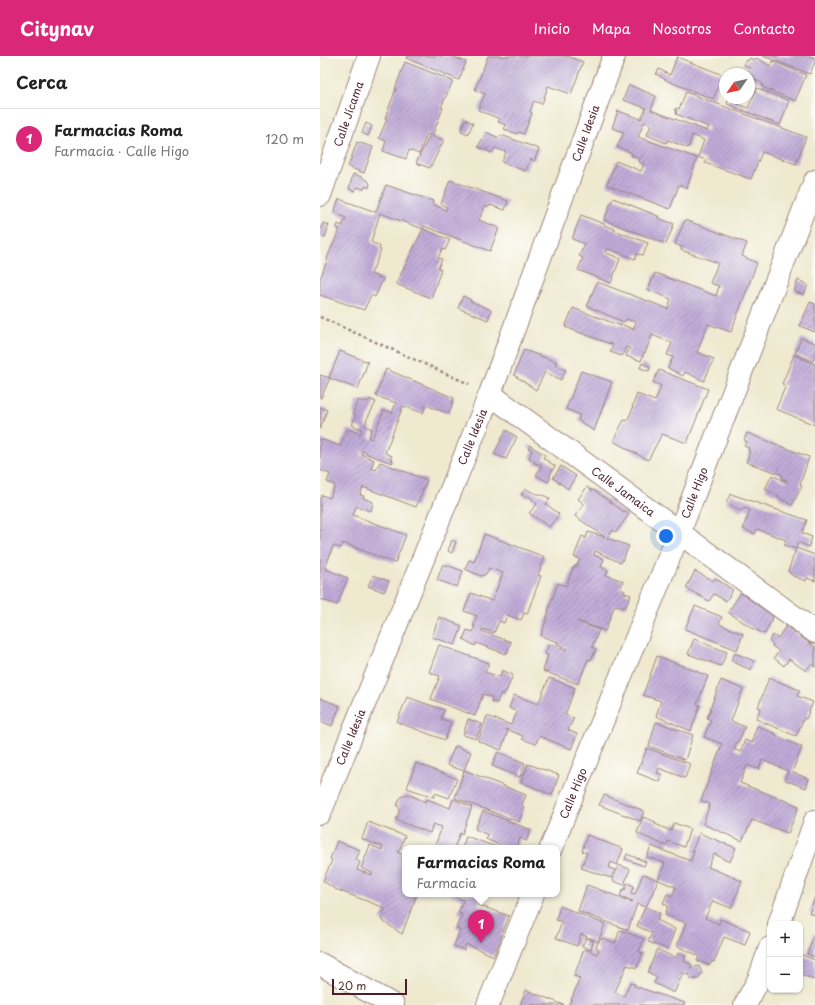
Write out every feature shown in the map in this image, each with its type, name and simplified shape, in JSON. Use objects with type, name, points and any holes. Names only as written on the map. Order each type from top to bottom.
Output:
[{"type":"street","name":"Calle Jícama","points":[[320,195],[369,56]]},
{"type":"street","name":"Calle Idesia","points":[[320,813],[490,394],[614,56]]},
{"type":"street","name":"Calle Higo","points":[[552,845],[679,532],[815,181]]},
{"type":"street","name":"Calle Jamaica","points":[[490,394],[815,632]]},
{"type":"street","points":[[780,921],[815,821]]},
{"type":"street","points":[[488,1005],[531,897]]},
{"type":"street","points":[[745,1005],[759,979],[767,956]]},
{"type":"street","points":[[320,964],[386,1004]]},
{"type":"path","points":[[320,317],[490,394]]},
{"type":"building","points":[[407,56],[451,56],[466,62],[459,80],[406,58]]},
{"type":"building","points":[[488,56],[567,56],[583,62],[571,94],[548,86],[542,104],[534,101],[530,112],[532,113],[524,134],[518,132],[517,134],[504,129],[506,125],[498,122],[500,119],[478,110],[485,94],[475,90]]},
{"type":"building","points":[[763,56],[809,56],[815,58],[815,62],[810,74]]},
{"type":"building","points":[[677,57],[719,73],[719,85],[713,99],[668,81],[656,74],[659,69],[670,75]]},
{"type":"building","points":[[750,58],[754,60],[756,58],[771,66],[773,61],[806,75],[795,101],[762,87],[763,84],[755,79],[755,68],[750,68],[744,65],[746,60],[748,61]]},
{"type":"building","points":[[405,62],[453,81],[441,107],[443,108],[432,136],[444,140],[430,168],[416,163],[430,135],[427,134],[419,154],[409,150],[406,159],[383,151],[386,141],[379,138],[387,119],[385,118]]},
{"type":"building","points":[[629,85],[656,96],[651,110],[707,131],[709,127],[676,114],[677,111],[675,110],[676,108],[679,109],[686,92],[806,137],[796,164],[762,152],[751,179],[705,163],[706,160],[698,157],[704,140],[692,135],[688,148],[668,140],[666,143],[647,135],[651,125],[644,122],[638,137],[697,158],[687,188],[679,185],[670,209],[607,185],[616,161],[641,171],[644,164],[639,162],[640,159],[631,155],[632,153],[617,147],[624,132],[612,128],[618,111],[641,119],[646,108],[623,100]]},
{"type":"building","points":[[757,88],[789,101],[780,125],[727,104],[737,104],[748,108],[750,104],[755,104],[755,92]]},
{"type":"building","points":[[465,119],[473,123],[468,134],[461,131]]},
{"type":"building","points":[[366,123],[372,126],[368,136],[362,133]]},
{"type":"building","points":[[486,132],[499,138],[501,135],[539,149],[534,161],[531,159],[525,171],[502,162],[506,152],[495,148],[492,153],[478,147]]},
{"type":"building","points":[[357,142],[373,147],[364,173],[348,167]]},
{"type":"building","points":[[353,174],[362,177],[370,183],[369,188],[366,186],[364,189],[357,187],[355,191],[349,189]]},
{"type":"building","points":[[450,180],[508,201],[505,210],[490,205],[489,207],[485,206],[479,220],[499,228],[490,251],[424,226],[423,229],[380,213],[371,242],[380,246],[379,249],[381,250],[371,274],[383,279],[375,297],[371,295],[364,310],[320,295],[320,279],[327,258],[340,229],[337,228],[338,224],[342,226],[346,218],[334,212],[339,199],[376,212],[386,185],[433,201],[432,204],[446,210],[447,207],[441,204]]},
{"type":"building","points":[[613,198],[674,224],[666,244],[604,220]]},
{"type":"building","points":[[581,215],[648,243],[643,255],[637,254],[635,259],[606,249],[605,252],[620,259],[611,283],[578,270],[583,258],[579,256],[585,244],[572,239]]},
{"type":"building","points":[[685,220],[747,243],[742,256],[757,263],[731,332],[708,324],[697,352],[714,359],[704,381],[685,372],[683,376],[668,368],[673,357],[667,355],[672,343],[652,335],[641,361],[626,356],[630,348],[626,347],[622,356],[610,352],[613,345],[565,327],[573,308],[633,329],[636,322],[626,319],[624,322],[587,306],[597,282],[668,309],[671,299],[648,290],[655,273],[716,296],[719,286],[710,283],[718,263],[681,250],[682,247],[675,244]]},
{"type":"building","points":[[323,223],[329,225],[325,238],[320,236]]},
{"type":"building","points":[[423,229],[450,240],[445,250],[442,249],[438,258],[442,259],[438,268],[441,270],[431,298],[396,284]]},
{"type":"building","points":[[798,280],[808,285],[804,295],[794,291]]},
{"type":"building","points":[[463,296],[471,300],[470,301],[491,310],[488,320],[458,308]]},
{"type":"building","points":[[810,302],[815,304],[815,332],[800,326]]},
{"type":"building","points":[[801,338],[815,343],[815,356],[813,361],[795,354]]},
{"type":"building","points":[[524,350],[557,362],[555,365],[566,370],[561,380],[545,372],[536,390],[514,375]]},
{"type":"building","points":[[340,351],[368,362],[358,389],[329,378]]},
{"type":"building","points":[[794,355],[815,364],[815,425],[776,409],[786,385],[782,384]]},
{"type":"building","points":[[642,363],[650,367],[649,371],[640,368]]},
{"type":"building","points":[[386,369],[454,398],[449,414],[426,405],[423,413],[403,406],[385,453],[392,456],[390,459],[393,461],[392,463],[362,451],[361,454],[374,460],[371,468],[376,470],[380,462],[427,480],[416,507],[363,487],[360,495],[364,496],[363,498],[373,502],[371,511],[356,507],[353,515],[406,535],[395,563],[343,543],[341,548],[333,546],[325,569],[348,578],[337,605],[320,599],[320,500],[322,495],[330,498],[335,485],[327,482],[330,474],[320,470],[320,439],[340,446],[348,429],[360,434],[362,429],[352,425],[356,415],[353,414],[358,400],[368,402],[370,399],[376,402],[365,426],[372,429],[369,438],[372,439],[384,410],[392,413],[396,403],[376,396]]},
{"type":"building","points":[[659,370],[708,389],[687,443],[662,434],[648,460],[613,441],[624,420],[627,421],[637,394],[655,401],[661,386],[653,382]]},
{"type":"building","points":[[581,371],[612,382],[594,431],[578,420],[580,415],[566,409]]},
{"type":"building","points":[[320,375],[330,378],[321,398],[320,398]]},
{"type":"building","points":[[320,407],[327,410],[320,429]]},
{"type":"building","points":[[506,430],[517,437],[506,459],[494,454]]},
{"type":"building","points":[[747,433],[809,457],[800,485],[802,486],[792,505],[765,489],[772,475],[786,482],[787,480],[781,478],[783,475],[746,462],[750,452],[748,451],[749,448],[744,446],[747,442],[744,440]]},
{"type":"building","points":[[529,445],[545,455],[543,458],[555,466],[549,476],[551,477],[548,482],[536,475],[542,466],[537,463],[536,465],[534,463],[535,462],[529,458],[532,450],[528,448]]},
{"type":"building","points":[[561,466],[576,476],[568,489],[553,478]]},
{"type":"building","points":[[587,487],[593,491],[594,490],[629,514],[616,532],[613,530],[607,538],[629,546],[621,563],[595,551],[594,555],[604,559],[601,567],[608,570],[606,575],[623,581],[620,589],[625,591],[624,593],[631,595],[625,608],[615,605],[605,631],[577,621],[599,630],[592,647],[596,649],[591,660],[588,659],[578,684],[543,671],[548,655],[545,654],[549,644],[566,650],[567,648],[557,644],[558,642],[541,636],[558,583],[566,586],[573,568],[577,566],[580,559],[574,557],[582,536],[586,538],[588,532],[605,537],[575,516],[584,504],[578,499]]},
{"type":"building","points":[[526,489],[550,499],[546,504],[559,514],[549,527],[529,513],[537,504],[529,496],[527,498],[521,494]]},
{"type":"building","points":[[731,494],[807,520],[802,533],[812,537],[809,547],[798,542],[796,548],[815,555],[815,581],[807,578],[806,581],[793,576],[788,571],[796,549],[784,545],[786,540],[757,529],[755,534],[743,529],[750,510],[744,508],[741,511],[726,502]]},
{"type":"building","points":[[484,534],[545,557],[538,575],[541,576],[527,614],[524,613],[521,620],[507,615],[504,623],[499,621],[494,633],[482,629],[481,631],[511,642],[506,654],[476,643],[475,646],[463,639],[467,630],[473,632],[475,626],[473,626],[477,616],[464,611],[471,593],[492,601],[503,573],[489,568],[486,574],[481,576],[465,569],[469,560],[474,562]]},
{"type":"building","points":[[452,540],[456,542],[452,553],[448,551]]},
{"type":"building","points":[[443,564],[463,571],[457,587],[437,580]]},
{"type":"building","points":[[695,571],[713,581],[715,578],[733,590],[726,601],[714,594],[709,601],[686,588]]},
{"type":"building","points":[[373,575],[389,581],[384,592],[368,586]]},
{"type":"building","points":[[741,593],[773,616],[765,634],[751,628],[728,612]]},
{"type":"building","points":[[695,606],[722,617],[719,624],[743,634],[737,650],[685,629]]},
{"type":"building","points":[[439,617],[462,626],[455,645],[432,637]]},
{"type":"building","points":[[786,626],[815,647],[815,667],[811,664],[806,671],[789,659],[784,666],[774,658],[779,651],[772,646],[773,644],[769,641],[773,635],[778,638]]},
{"type":"building","points":[[694,639],[727,652],[721,666],[688,654]]},
{"type":"building","points":[[439,645],[489,663],[485,672],[500,677],[502,670],[513,675],[506,692],[505,691],[504,695],[501,693],[497,703],[491,701],[492,697],[483,694],[475,716],[431,699],[440,676],[429,672]]},
{"type":"building","points":[[735,653],[754,661],[751,670],[731,661]]},
{"type":"building","points":[[657,656],[708,676],[697,704],[700,705],[691,731],[656,716],[661,701],[643,695]]},
{"type":"building","points":[[549,678],[575,688],[565,715],[574,718],[568,730],[577,734],[571,749],[539,736],[536,744],[522,739],[523,736],[506,729],[508,731],[501,750],[478,741],[487,716],[511,725],[517,712],[509,708],[514,695],[538,704]]},
{"type":"building","points":[[769,678],[800,690],[797,696],[813,702],[806,719],[804,718],[796,736],[756,719],[761,708],[758,707]]},
{"type":"building","points":[[721,680],[743,689],[731,721],[745,727],[734,749],[740,752],[745,740],[753,743],[754,741],[752,740],[757,726],[802,747],[792,772],[809,779],[806,788],[785,780],[788,771],[762,760],[759,769],[747,765],[740,783],[799,806],[788,833],[752,820],[742,841],[703,824],[710,804],[701,801],[722,744],[704,737],[711,720],[707,718]]},
{"type":"building","points":[[407,697],[444,710],[441,719],[451,722],[445,740],[397,722]]},
{"type":"building","points":[[320,698],[340,706],[332,726],[320,721]]},
{"type":"building","points":[[468,719],[482,724],[476,739],[463,735]]},
{"type":"building","points":[[656,722],[693,735],[685,760],[649,746]]},
{"type":"building","points":[[455,746],[471,752],[464,770],[526,795],[522,805],[524,808],[519,822],[455,798],[464,771],[447,765]]},
{"type":"building","points":[[647,748],[690,764],[685,778],[659,768],[657,773],[662,775],[660,782],[637,773]]},
{"type":"building","points":[[498,752],[525,763],[520,777],[492,766]]},
{"type":"building","points":[[416,763],[457,779],[449,798],[435,793],[434,797],[407,788]]},
{"type":"building","points":[[528,764],[559,775],[552,795],[521,782]]},
{"type":"building","points":[[407,794],[426,802],[427,799],[450,808],[453,799],[472,807],[462,834],[460,833],[455,845],[435,845],[442,827],[433,824],[430,833],[396,820],[400,810],[397,805],[401,797]]},
{"type":"building","points":[[604,795],[644,811],[640,821],[599,805]]},
{"type":"building","points":[[483,811],[531,830],[526,841],[520,838],[517,845],[499,845],[486,839],[488,835],[475,829]]},
{"type":"building","points":[[643,817],[656,822],[655,824],[671,831],[674,823],[690,829],[684,847],[668,841],[666,846],[637,833]]},
{"type":"building","points":[[368,822],[405,836],[398,853],[402,854],[402,897],[416,897],[402,934],[381,920],[385,908],[335,889],[323,881],[332,860],[330,859],[337,841],[360,850],[356,860],[360,862],[357,870],[372,875],[372,873],[361,868],[370,845],[382,850],[383,847],[362,839]]},
{"type":"building","points":[[699,833],[736,848],[730,862],[714,854],[708,867],[742,881],[731,908],[713,901],[705,918],[719,924],[720,919],[750,931],[745,945],[724,937],[714,962],[712,961],[710,965],[697,961],[699,956],[677,946],[686,923],[665,915],[668,906],[663,903],[667,894],[672,896],[676,887],[658,880],[665,863],[647,857],[651,846],[691,861],[694,851],[692,851]]},
{"type":"building","points":[[587,835],[623,849],[617,865],[611,862],[609,868],[615,870],[611,878],[581,868],[587,853],[582,851]]},
{"type":"building","points":[[466,836],[491,845],[463,845]]},
{"type":"building","points":[[627,854],[646,862],[644,866],[625,859]]},
{"type":"building","points":[[618,865],[630,869],[624,885],[613,881]]},
{"type":"building","points":[[643,874],[658,880],[646,907],[660,913],[657,920],[675,929],[668,949],[648,942],[652,933],[637,926],[645,907],[637,904],[628,930],[578,911],[587,885],[632,902],[633,901],[620,896],[623,889],[625,890],[627,883],[634,886],[631,893],[635,894]]},
{"type":"building","points":[[456,897],[481,897],[478,905],[509,916],[494,956],[466,944],[464,950],[454,946],[460,930],[456,928],[462,914],[458,913],[463,900]]},
{"type":"building","points":[[815,897],[815,915],[809,913]]},
{"type":"building","points":[[560,906],[605,924],[598,942],[581,934],[577,946],[556,938],[562,922],[556,920]]},
{"type":"building","points":[[620,930],[644,939],[639,952],[643,953],[637,968],[627,965],[615,992],[624,996],[630,983],[635,984],[634,986],[685,1003],[684,1005],[569,1005],[580,978],[574,976],[584,949],[597,954],[599,949],[596,947],[600,939],[602,940],[603,938],[615,943]]},
{"type":"building","points":[[815,932],[815,957],[807,954]]},
{"type":"building","points":[[586,938],[593,941],[591,950],[582,946]]},
{"type":"building","points":[[657,949],[675,958],[678,953],[686,956],[684,961],[692,965],[690,968],[699,966],[702,973],[698,979],[691,979],[688,973],[688,975],[683,973],[674,993],[654,983],[657,977],[648,972]]},
{"type":"building","points":[[803,955],[815,960],[815,980],[803,975]]},
{"type":"building","points":[[526,990],[564,1005],[520,1005]]},
{"type":"place","name":"Farmacias Roma","points":[[481,943]]}]
